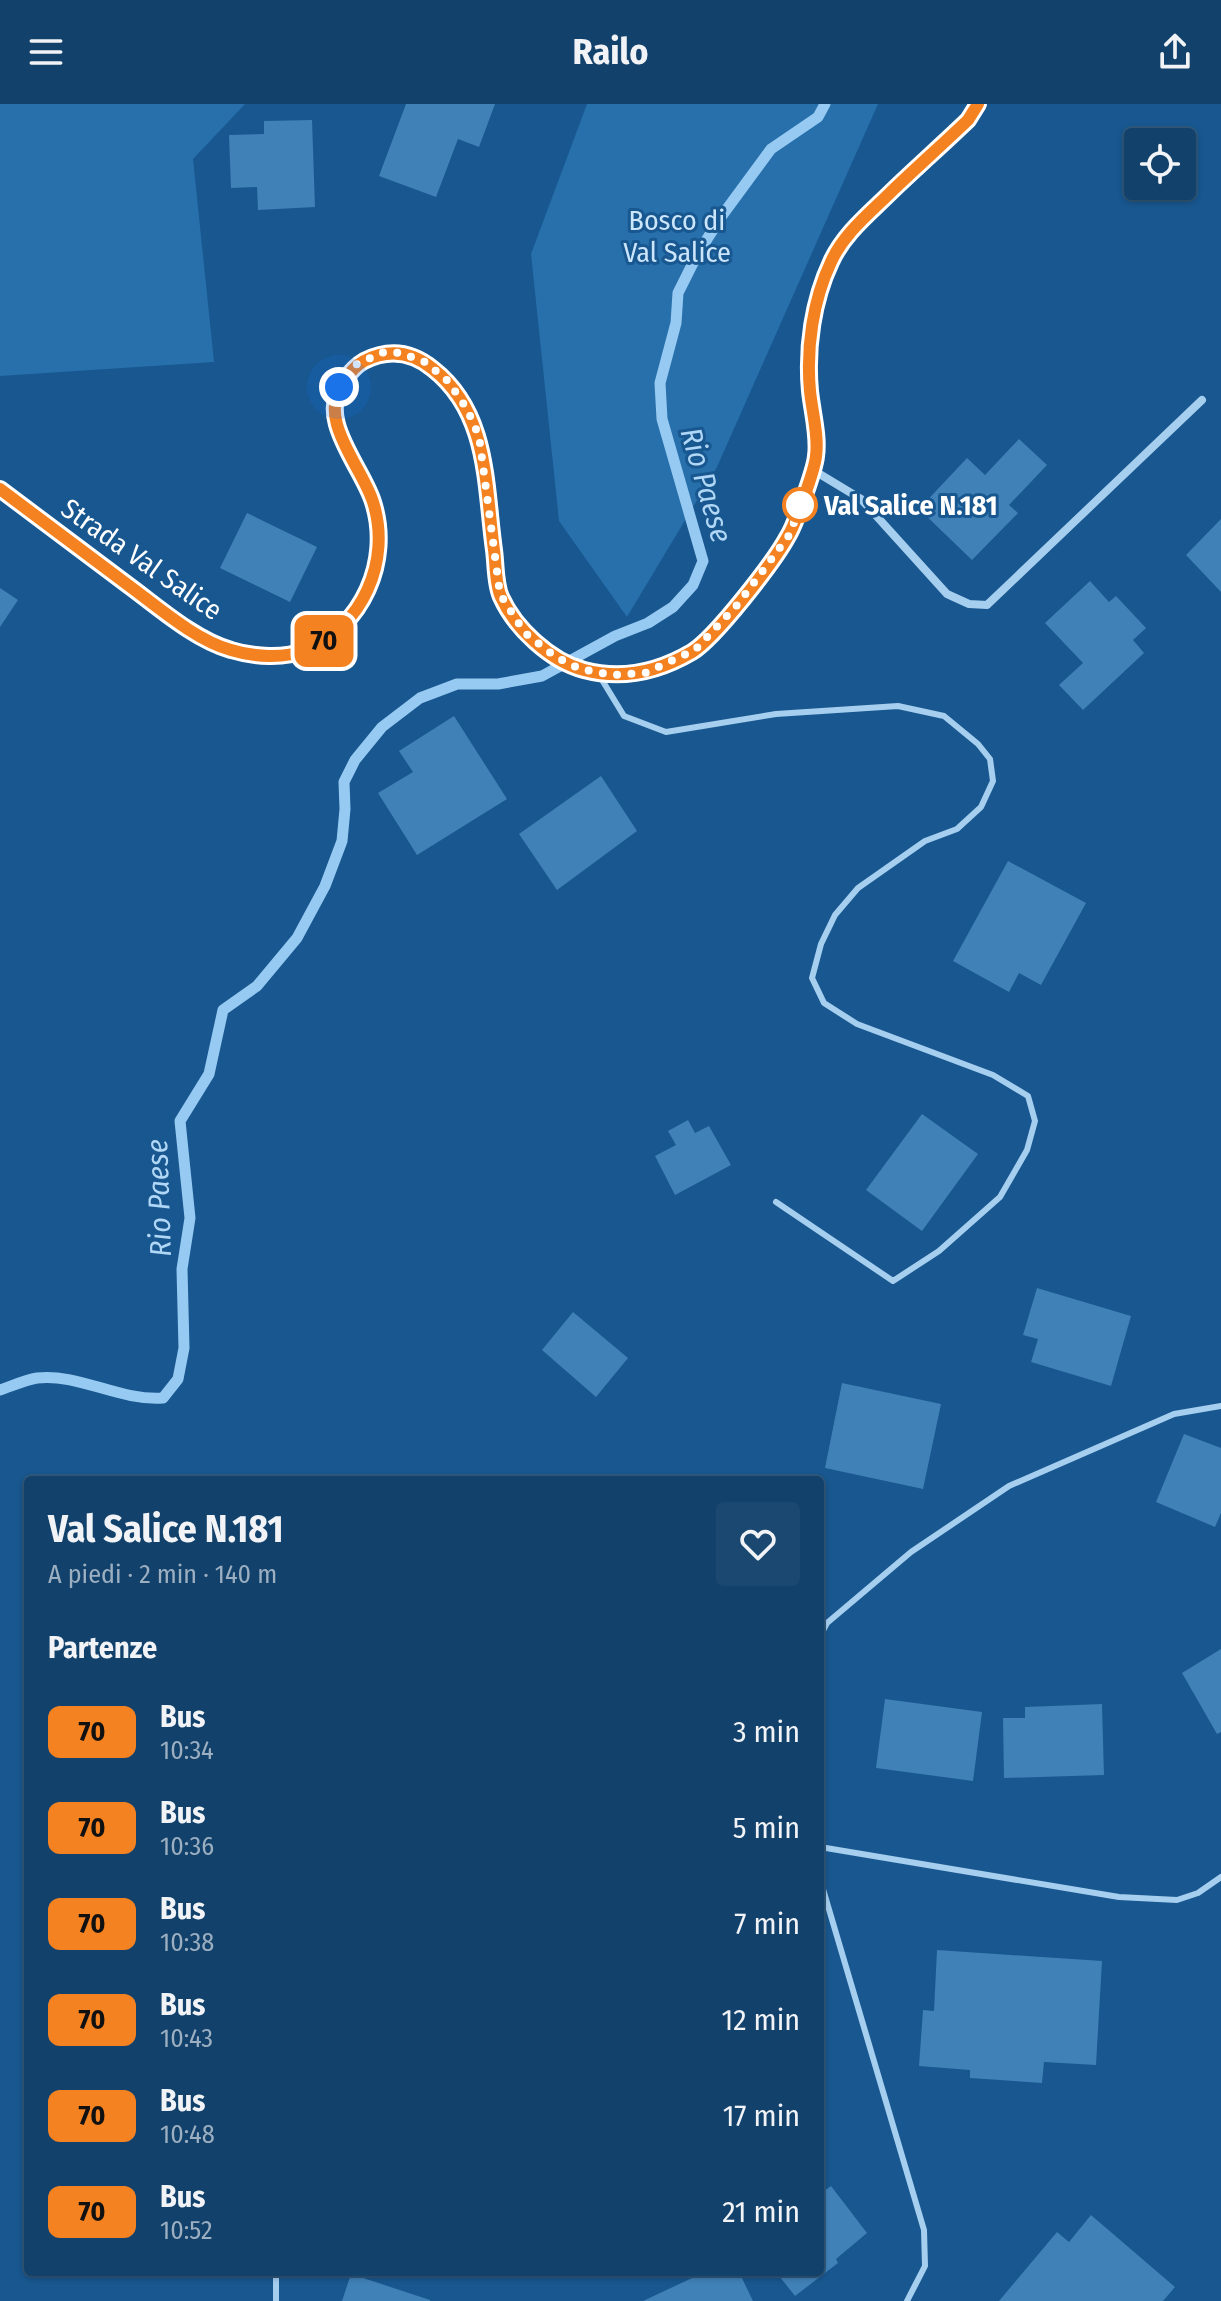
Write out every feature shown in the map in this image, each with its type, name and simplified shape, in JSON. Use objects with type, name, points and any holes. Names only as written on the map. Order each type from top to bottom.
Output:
[{"type":"street","name":"Strada Val Salice","points":[[0,489],[182,625],[228,650],[265,656],[300,652],[333,637],[356,614],[370,587],[379,539],[373,502],[342,438],[334,410],[339,387],[357,364],[384,352],[401,353],[425,362],[448,381],[467,409],[479,436],[500,594],[525,633],[556,657],[588,671],[613,675],[645,673],[695,650],[738,604],[790,534],[817,456],[809,380],[815,301],[833,258],[855,226],[968,120],[978,104]]},
{"type":"street","points":[[812,469],[861,499],[947,594],[969,604],[987,605],[1202,400]]},
{"type":"lane","points":[[588,671],[624,716],[666,732],[776,714],[898,706],[944,716],[978,744],[990,759],[993,781],[981,807],[957,829],[925,841],[858,888],[835,915],[821,944],[812,978],[824,1003],[857,1024],[993,1075],[1028,1096],[1035,1121],[1027,1150],[1000,1197],[939,1251],[893,1281],[776,1202]]},
{"type":"lane","points":[[824,1625],[911,1552],[1009,1486],[1174,1414],[1221,1406]]},
{"type":"lane","points":[[824,1848],[1119,1897],[1177,1900],[1198,1893],[1221,1877]]},
{"type":"lane","points":[[824,1892],[924,2230],[925,2266],[907,2301]]},
{"type":"lane","points":[[276,2276],[276,2301]]},
{"type":"green space","points":[[0,104],[245,104],[193,159],[214,362],[0,376]]},
{"type":"green space","name":"Bosco di Val Salice","points":[[587,104],[878,104],[717,467],[627,617],[559,521],[531,254]]},
{"type":"building","points":[[406,104],[495,104],[479,147],[458,139],[436,197],[379,176]]},
{"type":"building","points":[[312,120],[315,207],[258,210],[257,187],[231,188],[229,135],[264,134],[264,121]]},
{"type":"building","points":[[1019,439],[1047,465],[1009,505],[1018,513],[972,560],[919,509],[967,458],[985,475]]},
{"type":"building","points":[[247,513],[317,547],[290,602],[220,568]]},
{"type":"building","points":[[1221,519],[1221,592],[1186,555]]},
{"type":"building","points":[[1090,581],[1109,602],[1116,596],[1146,628],[1133,640],[1144,653],[1083,710],[1059,685],[1083,663],[1045,623]]},
{"type":"building","points":[[0,588],[18,600],[0,627]]},
{"type":"building","points":[[454,716],[507,799],[417,855],[378,793],[413,772],[399,751]]},
{"type":"building","points":[[601,776],[637,831],[557,890],[519,834]]},
{"type":"building","points":[[1008,861],[1086,903],[1041,985],[1019,973],[1009,992],[953,961]]},
{"type":"building","points":[[922,1114],[978,1154],[922,1231],[866,1190]]},
{"type":"building","points":[[688,1120],[695,1133],[709,1126],[731,1165],[675,1195],[655,1156],[676,1145],[668,1131]]},
{"type":"building","points":[[1037,1288],[1131,1316],[1111,1386],[1031,1362],[1038,1339],[1023,1335]]},
{"type":"building","points":[[573,1312],[628,1358],[596,1397],[542,1350]]},
{"type":"building","points":[[842,1383],[941,1404],[923,1489],[825,1468]]},
{"type":"building","points":[[1184,1434],[1221,1448],[1221,1513],[1215,1527],[1156,1502]]},
{"type":"building","points":[[1221,1649],[1221,1732],[1217,1734],[1182,1673]]},
{"type":"building","points":[[885,1699],[982,1712],[973,1781],[876,1768]]},
{"type":"building","points":[[1102,1704],[1104,1775],[1004,1778],[1003,1718],[1025,1718],[1025,1707]]},
{"type":"building","points":[[937,1950],[1102,1961],[1096,2065],[1044,2062],[1042,2083],[970,2078],[970,2070],[919,2066],[923,2010],[934,2011]]},
{"type":"building","points":[[831,2186],[867,2233],[836,2259],[838,2263],[824,2274],[824,2191]]},
{"type":"building","points":[[1091,2215],[1175,2287],[1163,2301],[999,2301],[1057,2232],[1069,2242]]},
{"type":"building","points":[[350,2276],[430,2300],[430,2301],[342,2301]]},
{"type":"building","points":[[696,2276],[741,2276],[753,2301],[643,2301]]},
{"type":"building","points":[[779,2276],[821,2276],[795,2296]]},
{"type":"waterway","name":"Rio Paese","points":[[0,1390],[32,1379],[52,1378],[147,1398],[163,1398],[178,1379],[184,1348],[182,1269],[190,1218],[180,1121],[209,1074],[223,1010],[257,986],[297,938],[325,886],[342,841],[344,782],[355,760],[382,727],[420,698],[457,684],[498,684],[542,676],[615,636],[648,623],[673,607],[693,585],[703,561],[662,419],[660,383],[676,323],[678,293],[721,217],[771,149],[818,117],[825,104]]},
{"type":"bus line","name":"70","points":[[0,489],[182,625],[228,650],[265,656],[300,652],[333,637],[356,614],[370,587],[379,539],[373,502],[342,438],[334,410],[339,387],[357,364],[384,352],[401,353],[425,362],[448,381],[467,409],[479,436],[500,594],[525,633],[556,657],[580,669],[613,675],[645,673],[695,650],[738,604],[790,534],[817,456],[809,380],[815,301],[833,258],[855,226],[968,120],[978,104]]},
{"type":"place","name":"Val Salice N.181","points":[[800,505]]},
{"type":"route","points":[[339,387],[357,364],[384,352],[401,353],[425,362],[448,381],[467,409],[479,436],[500,594],[525,633],[556,657],[580,669],[613,675],[645,673],[695,650],[738,604],[790,534],[800,505]]}]
